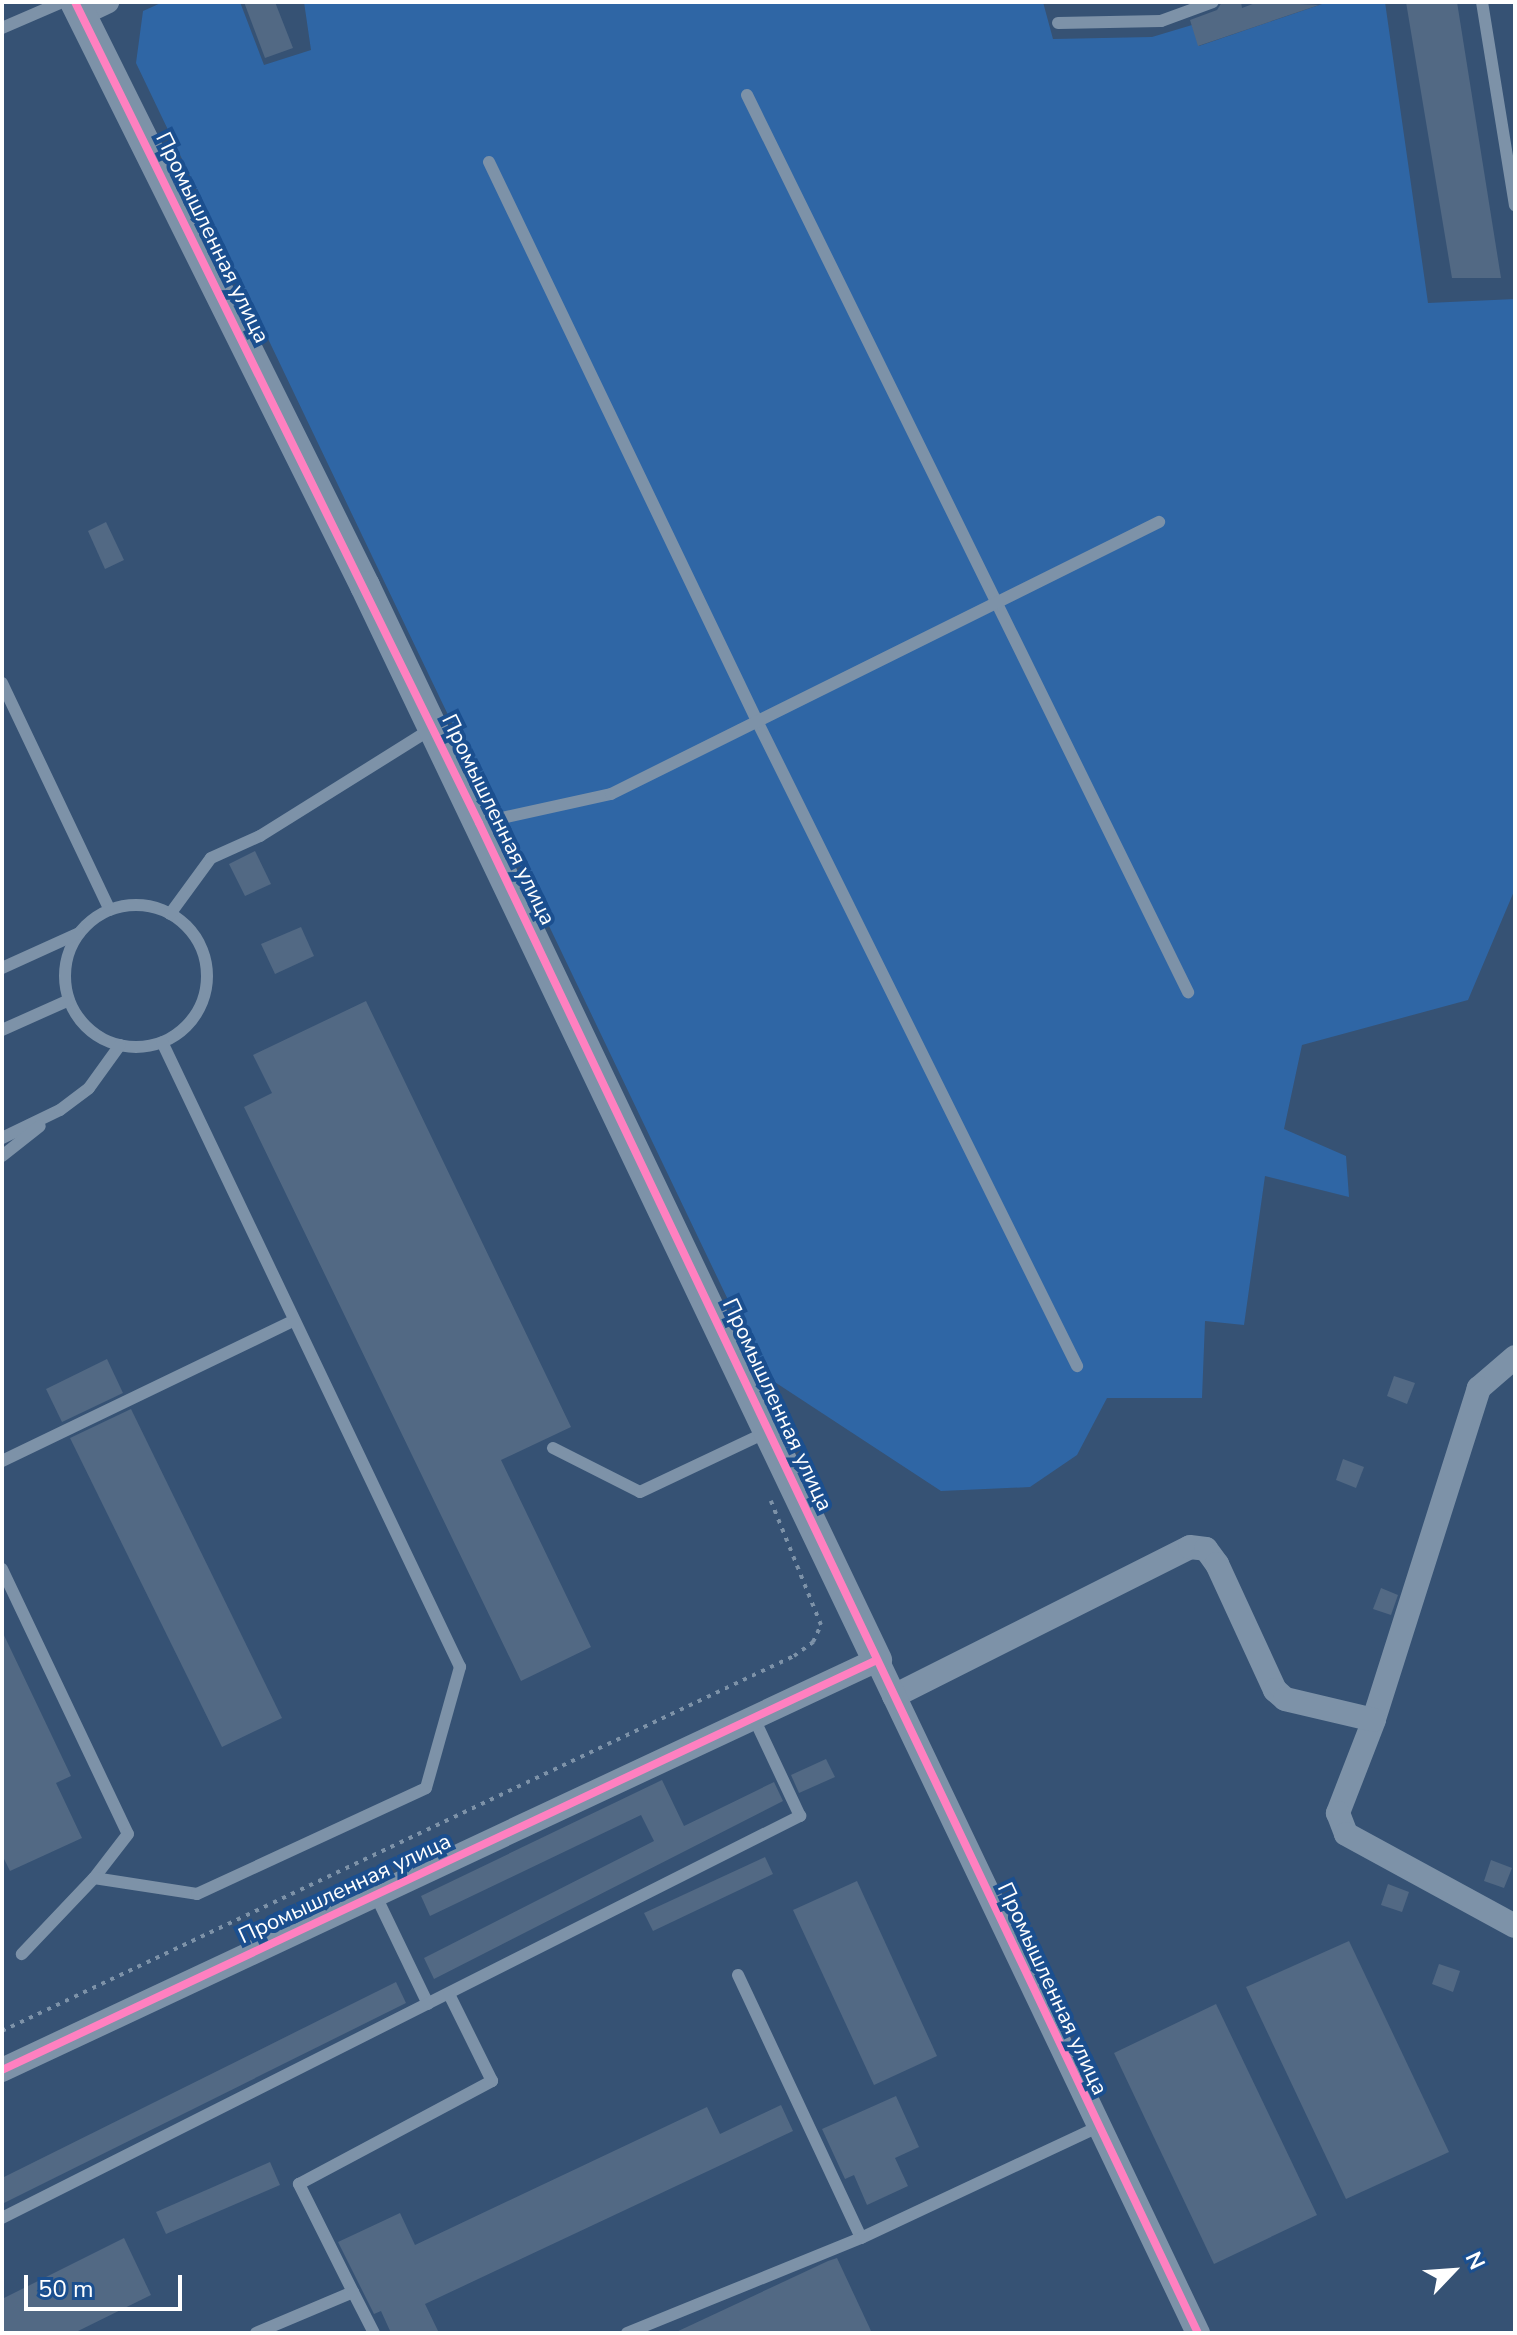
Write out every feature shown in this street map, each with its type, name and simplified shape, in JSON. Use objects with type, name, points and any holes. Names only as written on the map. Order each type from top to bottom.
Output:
[{"type":"street","name":"Промышленная улица","points":[[81,5],[479,823],[1198,2333]]},
{"type":"street","points":[[1515,1357],[1479,1388],[1374,1720],[1338,1813],[1340,1826],[1442,1890],[1515,1926]]},
{"type":"street","points":[[894,1696],[1190,1547],[1206,1549],[1217,1564],[1275,1690],[1285,1699],[1374,1720]]},
{"type":"street","name":"Промышленная улица","points":[[2,2070],[877,1660]]},
{"type":"lane","points":[[1058,23],[1161,21],[1213,2]]},
{"type":"lane","points":[[1482,2],[1511,152],[1515,205]]},
{"type":"lane","points":[[2,28],[81,5]]},
{"type":"lane","points":[[747,95],[1188,992]]},
{"type":"lane","points":[[489,162],[758,723],[1077,1366]]},
{"type":"lane","points":[[479,823],[611,794],[1159,522]]},
{"type":"lane","points":[[2,683],[110,910]]},
{"type":"lane","points":[[170,914],[211,858],[260,836],[433,728]]},
{"type":"lane","points":[[2,968],[79,933],[110,910],[140,905],[170,914],[198,942],[207,981],[194,1018],[162,1042],[120,1045],[94,1034],[69,1000],[65,977],[79,933]]},
{"type":"lane","points":[[2,1030],[69,1000]]},
{"type":"lane","points":[[94,1878],[197,1894],[426,1788],[460,1667],[162,1042]]},
{"type":"lane","points":[[2,1156],[89,1088],[120,1045]]},
{"type":"lane","points":[[2,1138],[60,1110]]},
{"type":"lane","points":[[2,1461],[293,1321]]},
{"type":"lane","points":[[553,1448],[640,1492],[770,1431]]},
{"type":"lane","points":[[2,1569],[128,1834],[94,1878],[22,1954]]},
{"type":"lane","points":[[2,2218],[800,1816],[753,1716]]},
{"type":"lane","points":[[375,1894],[428,2004]]},
{"type":"lane","points":[[738,1975],[861,2238]]},
{"type":"lane","points":[[374,2333],[299,2184],[492,2081],[449,1994]]},
{"type":"lane","points":[[627,2333],[861,2238],[1098,2127]]},
{"type":"lane","points":[[256,2333],[353,2292]]},
{"type":"path","points":[[2,2031],[794,1656],[813,1642],[821,1625],[770,1498]]},
{"type":"shaded area","points":[[163,2],[240,2],[264,65],[311,50],[304,2],[1043,2],[1053,39],[1152,37],[1192,25],[1199,46],[1328,2],[1385,2],[1428,303],[1515,299],[1515,889],[1468,1000],[1302,1045],[1284,1129],[1346,1156],[1349,1197],[1265,1176],[1244,1325],[1205,1321],[1202,1398],[1107,1398],[1077,1455],[1030,1487],[941,1491],[764,1375],[136,63],[143,11]]},
{"type":"building","points":[[244,2],[275,2],[293,48],[265,58]]},
{"type":"building","points":[[1222,2],[1241,2],[1242,8],[1258,2],[1319,5],[1198,46],[1190,20],[1217,10]]},
{"type":"building","points":[[1406,2],[1457,2],[1501,278],[1452,278]]},
{"type":"building","points":[[106,522],[124,560],[105,569],[88,531]]},
{"type":"building","points":[[255,851],[271,884],[245,896],[229,864]]},
{"type":"building","points":[[301,927],[314,956],[275,974],[261,944]]},
{"type":"building","points":[[366,1001],[571,1427],[501,1460],[591,1647],[521,1681],[244,1107],[272,1093],[253,1055]]},
{"type":"building","points":[[107,1359],[123,1393],[62,1422],[46,1389]]},
{"type":"building","points":[[1394,1376],[1415,1383],[1407,1404],[1387,1396]]},
{"type":"building","points":[[131,1409],[282,1718],[222,1747],[70,1438]]},
{"type":"building","points":[[1343,1459],[1364,1467],[1356,1488],[1336,1480]]},
{"type":"building","points":[[1381,1588],[1398,1595],[1391,1615],[1373,1609]]},
{"type":"building","points":[[2,1631],[71,1776],[56,1783],[82,1838],[10,1871],[2,1855]]},
{"type":"building","points":[[826,1759],[835,1777],[799,1793],[791,1775]]},
{"type":"building","points":[[662,1780],[684,1826],[774,1782],[783,1801],[434,1979],[424,1958],[654,1841],[641,1815],[430,1916],[421,1896]]},
{"type":"building","points":[[765,1857],[773,1874],[653,1931],[644,1913]]},
{"type":"building","points":[[1491,1860],[1512,1868],[1504,1888],[1484,1881]]},
{"type":"building","points":[[857,1881],[937,2056],[874,2085],[793,1910]]},
{"type":"building","points":[[1388,1884],[1409,1892],[1402,1912],[1381,1905]]},
{"type":"building","points":[[1349,1941],[1449,2152],[1346,2199],[1246,1987]]},
{"type":"building","points":[[1439,1964],[1460,1971],[1453,1992],[1432,1984]]},
{"type":"building","points":[[396,1982],[406,2003],[2,2204],[2,2178]]},
{"type":"building","points":[[1216,2004],[1317,2215],[1214,2264],[1114,2053]]},
{"type":"building","points":[[896,2096],[919,2147],[895,2158],[908,2186],[867,2205],[854,2175],[845,2179],[822,2129]]},
{"type":"building","points":[[781,2105],[793,2131],[425,2304],[439,2333],[391,2333],[381,2311],[374,2314],[338,2242],[400,2213],[415,2245],[707,2107],[720,2134]]},
{"type":"building","points":[[270,2162],[280,2185],[166,2234],[156,2212]]},
{"type":"building","points":[[124,2238],[151,2295],[74,2333],[2,2333],[2,2299]]},
{"type":"building","points":[[837,2258],[872,2333],[674,2333],[828,2261]]},
{"type":"cycle path","points":[[75,2],[479,823],[1198,2333]]},
{"type":"cycle path","points":[[2,2070],[877,1660]]}]
